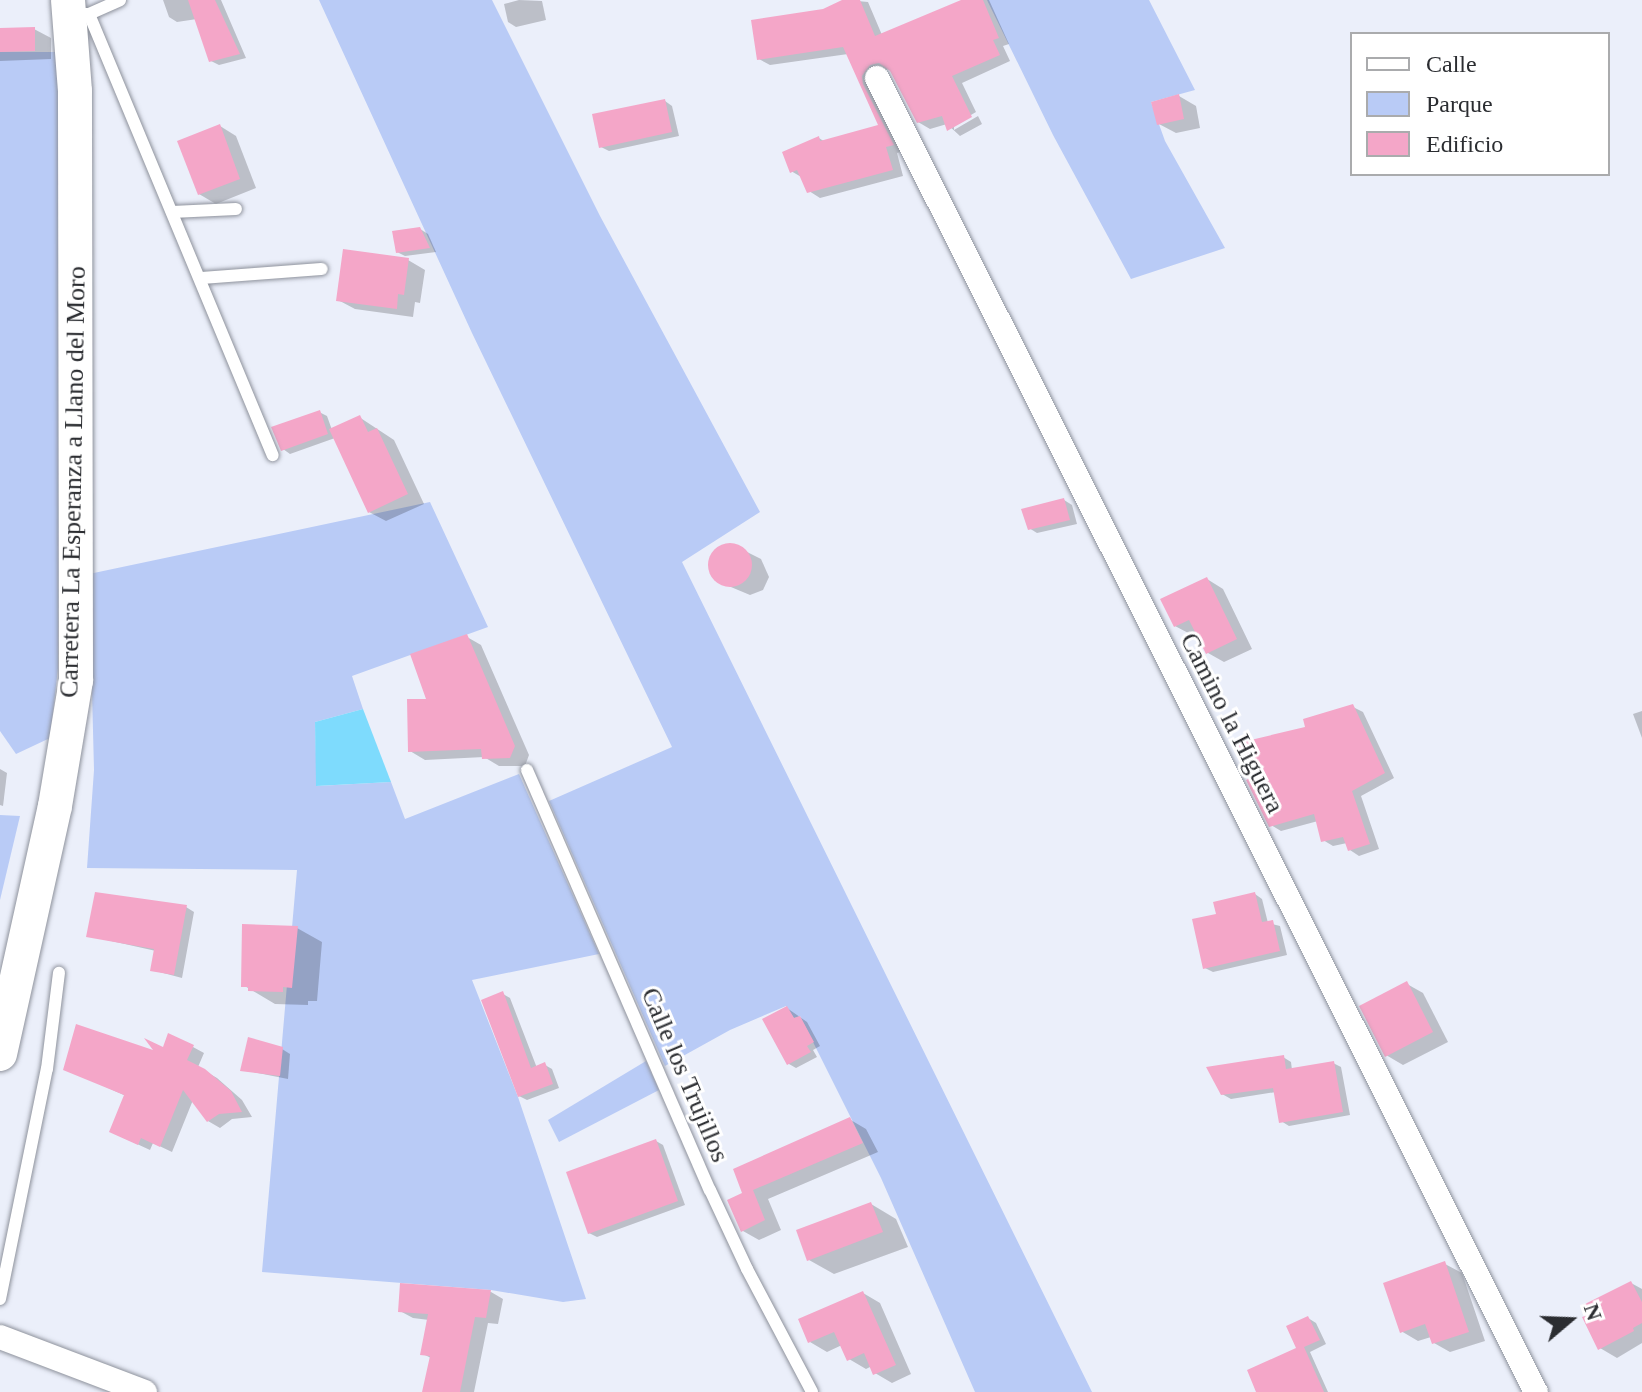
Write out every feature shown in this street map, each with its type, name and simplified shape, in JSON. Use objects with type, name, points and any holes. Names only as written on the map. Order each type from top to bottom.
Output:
[{"type":"main road","name":"Carretera La Esperanza a Llano del Moro","points":[[0,1054],[55,806],[76,681],[75,9]]},
{"type":"street","name":"Camino la Higuera","points":[[877,78],[1536,1392]]},
{"type":"street","points":[[0,1337],[145,1392]]},
{"type":"lane","points":[[120,0],[75,9],[172,212],[273,455]]},
{"type":"lane","points":[[172,212],[236,209]]},
{"type":"lane","points":[[201,278],[322,269]]},
{"type":"lane","name":"Calle los Trujillos","points":[[527,770],[716,1203],[812,1392]]},
{"type":"lane","points":[[0,1299],[47,1069],[59,973]]},
{"type":"green space","points":[[319,0],[492,0],[600,216],[760,512],[682,562],[1092,1392],[975,1392],[881,1178],[800,1016],[794,1018],[786,1006],[730,1030],[665,1066],[549,801],[672,747],[472,333]]},
{"type":"green space","points":[[987,0],[1149,0],[1195,90],[1151,102],[1165,141],[1225,248],[1131,279],[1053,135]]},
{"type":"green space","points":[[0,52],[58,52],[61,229],[58,668],[50,738],[16,754],[0,731]]},
{"type":"green space","points":[[430,502],[488,627],[352,676],[363,709],[315,722],[317,786],[391,782],[405,819],[519,774],[599,954],[472,980],[518,1097],[586,1299],[563,1302],[491,1290],[262,1272],[297,870],[87,868],[94,770],[89,574]]},
{"type":"green space","points":[[0,815],[20,816],[0,900]]},
{"type":"green space","points":[[646,1061],[659,1090],[559,1142],[548,1120]]},
{"type":"shaded area","points":[[363,709],[391,782],[316,786],[315,722]]},
{"type":"building","points":[[188,0],[215,0],[240,54],[209,62]]},
{"type":"building","points":[[842,0],[860,0],[875,36],[961,0],[983,0],[999,38],[993,40],[1000,55],[952,76],[972,117],[947,131],[942,116],[917,123],[890,71],[879,63],[870,65],[862,76],[863,84],[894,145],[886,147],[893,170],[807,193],[797,170],[790,173],[782,152],[819,136],[820,141],[878,125],[843,47],[757,60],[751,20],[823,9]]},
{"type":"building","points":[[35,27],[35,51],[0,52],[0,28]]},
{"type":"building","points":[[1179,94],[1184,119],[1157,125],[1151,102]]},
{"type":"building","points":[[665,99],[672,132],[599,148],[592,114]]},
{"type":"building","points":[[220,124],[240,179],[198,195],[177,141]]},
{"type":"building","points":[[420,227],[430,248],[396,253],[392,231]]},
{"type":"building","points":[[343,249],[409,258],[404,295],[398,294],[397,309],[336,301]]},
{"type":"building","points":[[320,410],[328,434],[281,451],[271,427]]},
{"type":"building","points":[[360,415],[368,432],[377,428],[408,494],[368,513],[329,429]]},
{"type":"building","points":[[1064,498],[1070,520],[1028,530],[1021,509]]},
{"type":"building","points":[[730,543],[746,549],[752,565],[746,581],[730,587],[714,581],[708,565],[714,549]]},
{"type":"building","points":[[1207,577],[1237,639],[1206,654],[1189,620],[1174,627],[1160,599]]},
{"type":"building","points":[[467,634],[515,746],[510,758],[482,759],[481,749],[408,752],[407,699],[426,699],[410,654]]},
{"type":"building","points":[[1353,704],[1385,773],[1352,791],[1370,844],[1348,851],[1343,837],[1321,842],[1314,814],[1269,827],[1246,780],[1250,778],[1238,743],[1305,727],[1303,719]]},
{"type":"building","points":[[95,892],[187,905],[174,975],[150,971],[154,949],[86,937]]},
{"type":"building","points":[[1255,892],[1262,922],[1273,920],[1280,951],[1203,969],[1192,919],[1216,914],[1213,902]]},
{"type":"building","points":[[242,924],[298,926],[292,988],[283,987],[283,992],[248,991],[248,987],[241,987]]},
{"type":"building","points":[[1407,981],[1433,1032],[1385,1057],[1359,1006]]},
{"type":"building","points":[[503,991],[531,1068],[545,1062],[553,1084],[518,1097],[481,1000]]},
{"type":"building","points":[[787,1006],[794,1018],[800,1016],[814,1042],[807,1046],[811,1052],[787,1065],[762,1019]]},
{"type":"building","points":[[76,1024],[153,1050],[144,1038],[163,1047],[168,1033],[194,1045],[187,1060],[205,1069],[231,1091],[242,1112],[219,1114],[207,1122],[183,1090],[160,1147],[141,1138],[138,1145],[109,1132],[124,1095],[63,1070]]},
{"type":"building","points":[[248,1037],[283,1047],[280,1076],[240,1071]]},
{"type":"building","points":[[1284,1055],[1286,1069],[1334,1061],[1343,1112],[1279,1123],[1273,1088],[1221,1095],[1206,1067]]},
{"type":"building","points":[[850,1117],[863,1143],[753,1190],[765,1220],[741,1232],[727,1200],[742,1193],[733,1169]]},
{"type":"building","points":[[656,1139],[678,1201],[588,1234],[566,1172]]},
{"type":"building","points":[[871,1202],[883,1232],[807,1261],[796,1230]]},
{"type":"building","points":[[1445,1261],[1469,1332],[1432,1344],[1425,1324],[1400,1333],[1383,1283]]},
{"type":"building","points":[[1631,1281],[1642,1302],[1642,1323],[1633,1328],[1634,1331],[1598,1350],[1582,1317],[1588,1315],[1583,1305]]},
{"type":"building","points":[[400,1283],[491,1290],[486,1318],[475,1317],[460,1392],[422,1392],[430,1356],[420,1355],[428,1314],[398,1312]]},
{"type":"building","points":[[863,1291],[896,1365],[873,1375],[864,1353],[847,1361],[834,1332],[808,1343],[798,1319]]},
{"type":"building","points":[[1308,1316],[1320,1340],[1304,1347],[1324,1392],[1256,1392],[1247,1370],[1296,1348],[1286,1326]]}]
